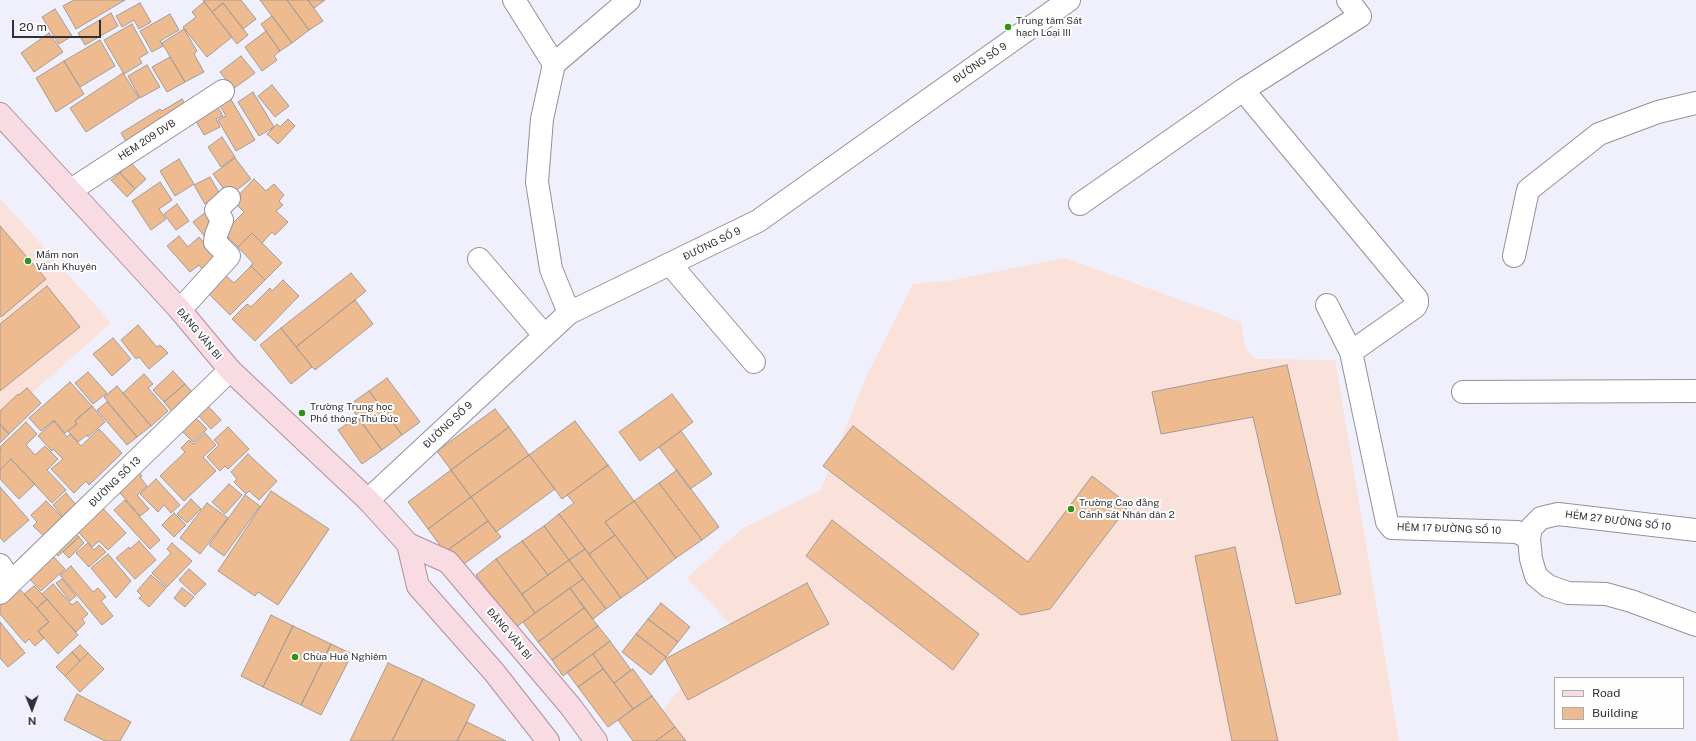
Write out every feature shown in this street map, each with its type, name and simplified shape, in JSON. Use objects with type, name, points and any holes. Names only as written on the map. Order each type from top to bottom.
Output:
[{"type":"main road","name":"ĐẶNG VĂN BI","points":[[0,114],[180,310],[230,370],[368,500],[408,544],[448,562],[571,707],[596,741]]},
{"type":"main road","name":"ĐẶNG VĂN BI","points":[[408,544],[418,586],[494,672],[548,741]]},
{"type":"street","points":[[514,0],[554,64]]},
{"type":"street","points":[[569,313],[551,269],[537,182],[542,119],[554,64],[629,0]]},
{"type":"street","name":"ĐƯỜNG SỐ 9","points":[[368,500],[569,313],[758,221],[1069,0]]},
{"type":"street","points":[[1080,204],[1243,90],[1360,16],[1348,0]]},
{"type":"street","points":[[1243,90],[1417,299],[1415,307],[1351,352]]},
{"type":"street","name":"HEM 209 DVB","points":[[71,190],[223,91]]},
{"type":"street","points":[[1514,256],[1528,190],[1599,134],[1658,112],[1696,103]]},
{"type":"street","points":[[180,310],[229,256],[216,242],[216,235],[222,220],[216,210],[229,198]]},
{"type":"street","points":[[480,259],[544,335]]},
{"type":"street","points":[[670,264],[754,362]]},
{"type":"street","name":"HẺM 17 ĐƯỜNG SỐ 10","points":[[1326,305],[1351,352],[1387,522],[1392,528],[1516,532],[1529,538]]},
{"type":"street","name":"ĐƯỜNG SỐ 13","points":[[4,580],[230,370]]},
{"type":"street","points":[[1463,392],[1696,391]]},
{"type":"street","name":"HẺM 27 ĐƯỜNG SỐ 10","points":[[1529,538],[1531,528],[1541,518],[1558,514],[1696,530]]},
{"type":"street","points":[[1529,538],[1531,559],[1536,576],[1548,586],[1568,593],[1606,594],[1631,601],[1696,625]]},
{"type":"shaded area","name":"Mầm non Vành Khuyên","points":[[0,198],[111,323],[0,421]]},
{"type":"shaded area","name":"Trường Cao đẳng Cảnh sát Nhân dân 2","points":[[1065,258],[1241,322],[1245,347],[1255,359],[1335,360],[1399,741],[638,741],[731,625],[687,578],[743,528],[821,490],[865,379],[913,284],[954,280]]},
{"type":"building","points":[[74,0],[125,0],[76,29],[63,6]]},
{"type":"building","points":[[203,0],[241,0],[256,19],[243,29],[223,3],[212,12]]},
{"type":"building","points":[[260,0],[287,0],[309,30],[292,43]]},
{"type":"building","points":[[287,0],[308,0],[323,21],[309,30]]},
{"type":"building","points":[[308,0],[325,0],[314,8]]},
{"type":"building","points":[[204,2],[232,37],[207,57],[183,27],[196,17],[192,12]]},
{"type":"building","points":[[140,3],[151,22],[139,29],[134,20],[122,27],[116,16]]},
{"type":"building","points":[[223,3],[248,35],[237,44],[212,12]]},
{"type":"building","points":[[55,9],[72,36],[59,44],[42,17]]},
{"type":"building","points":[[111,13],[118,26],[85,45],[78,33]]},
{"type":"building","points":[[170,14],[179,30],[160,41],[163,46],[152,52],[140,31]]},
{"type":"building","points":[[272,16],[292,43],[280,51],[261,24]]},
{"type":"building","points":[[132,24],[148,53],[139,58],[142,63],[124,74],[104,40]]},
{"type":"building","points":[[184,29],[197,51],[194,54],[204,72],[185,82],[162,43]]},
{"type":"building","points":[[266,31],[280,51],[274,56],[277,60],[262,71],[245,47]]},
{"type":"building","points":[[49,33],[63,52],[34,72],[21,53]]},
{"type":"building","points":[[100,40],[115,66],[80,87],[64,61]]},
{"type":"building","points":[[241,56],[255,73],[233,89],[220,72]]},
{"type":"building","points":[[170,57],[185,82],[167,92],[152,67]]},
{"type":"building","points":[[64,61],[84,94],[56,112],[36,78]]},
{"type":"building","points":[[147,65],[160,87],[140,98],[128,76]]},
{"type":"building","points":[[123,73],[139,98],[86,132],[70,108]]},
{"type":"building","points":[[272,85],[289,106],[275,117],[258,96]]},
{"type":"building","points":[[253,92],[274,127],[259,136],[238,102]]},
{"type":"building","points":[[227,93],[255,140],[236,151],[218,120],[226,116],[216,99]]},
{"type":"building","points":[[182,99],[193,118],[136,158],[121,133],[160,109],[162,111]]},
{"type":"building","points":[[214,100],[223,116],[216,119],[220,127],[204,135],[188,107]]},
{"type":"building","points":[[288,119],[295,126],[278,144],[267,134],[277,124],[280,127]]},
{"type":"building","points":[[222,137],[235,157],[221,167],[208,147]]},
{"type":"building","points":[[235,158],[251,179],[229,196],[213,174]]},
{"type":"building","points":[[179,159],[194,184],[175,196],[160,171]]},
{"type":"building","points":[[130,162],[146,179],[135,189],[120,173]]},
{"type":"building","points":[[120,173],[135,189],[127,197],[111,180]]},
{"type":"building","points":[[210,177],[221,196],[205,204],[194,185]]},
{"type":"building","points":[[254,179],[266,191],[274,184],[284,195],[279,201],[283,205],[276,211],[288,222],[275,235],[272,232],[262,243],[252,233],[238,247],[223,233],[244,212],[233,201]]},
{"type":"building","points":[[160,182],[172,200],[159,209],[166,219],[151,230],[132,201]]},
{"type":"building","points":[[177,204],[189,221],[176,230],[164,214]]},
{"type":"building","points":[[206,212],[219,227],[206,238],[193,222]]},
{"type":"building","points":[[0,226],[46,279],[1,317],[0,315]]},
{"type":"building","points":[[252,233],[282,263],[265,280],[251,266],[253,263],[238,247]]},
{"type":"building","points":[[179,236],[188,247],[199,237],[218,260],[204,271],[199,265],[190,272],[167,246]]},
{"type":"building","points":[[251,266],[265,280],[230,315],[207,292],[224,274],[234,283]]},
{"type":"building","points":[[351,273],[366,291],[296,347],[281,328]]},
{"type":"building","points":[[283,280],[299,296],[255,341],[232,319],[247,304],[251,307],[270,288],[272,291]]},
{"type":"building","points":[[47,286],[80,327],[0,391],[0,324]]},
{"type":"building","points":[[355,300],[373,324],[315,370],[296,347]]},
{"type":"building","points":[[138,325],[157,347],[160,345],[168,353],[149,369],[139,357],[136,359],[121,340]]},
{"type":"building","points":[[281,328],[312,367],[291,384],[260,345]]},
{"type":"building","points":[[113,338],[131,359],[112,376],[93,354]]},
{"type":"building","points":[[1287,365],[1341,594],[1296,604],[1253,417],[1161,434],[1152,392]]},
{"type":"building","points":[[173,371],[185,384],[164,402],[153,390]]},
{"type":"building","points":[[88,372],[107,393],[93,404],[75,383]]},
{"type":"building","points":[[144,374],[153,384],[148,388],[168,411],[151,426],[123,393]]},
{"type":"building","points":[[387,378],[420,422],[402,435],[369,391]]},
{"type":"building","points":[[70,382],[92,406],[75,421],[77,424],[65,433],[54,420],[41,431],[29,418]]},
{"type":"building","points":[[185,384],[195,395],[174,414],[164,402]]},
{"type":"building","points":[[117,386],[151,426],[137,437],[104,397]]},
{"type":"building","points":[[27,388],[41,403],[9,434],[0,424],[0,411],[18,394],[19,395]]},
{"type":"building","points":[[369,391],[402,435],[382,450],[349,405]]},
{"type":"building","points":[[672,394],[693,422],[640,461],[619,432]]},
{"type":"building","points":[[107,402],[137,437],[127,445],[97,410]]},
{"type":"building","points":[[92,406],[105,422],[88,437],[87,435],[78,442],[68,431],[77,424],[75,421]]},
{"type":"building","points":[[208,406],[221,420],[211,429],[198,415]]},
{"type":"building","points":[[495,409],[509,427],[451,470],[437,451]]},
{"type":"building","points":[[194,416],[207,429],[193,442],[181,430]]},
{"type":"building","points":[[357,417],[382,450],[362,464],[338,430]]},
{"type":"building","points":[[54,421],[67,437],[70,434],[81,446],[99,429],[122,453],[89,485],[86,481],[74,493],[51,469],[63,459],[53,449],[52,451],[38,436]]},
{"type":"building","points":[[575,421],[608,465],[562,499],[529,455]]},
{"type":"building","points":[[26,422],[37,434],[26,445],[35,455],[45,446],[58,459],[47,470],[66,490],[52,503],[11,459],[0,470],[0,447]]},
{"type":"building","points":[[0,424],[9,434],[0,443]]},
{"type":"building","points":[[853,426],[1028,562],[1092,476],[1129,505],[1050,609],[1021,615],[823,466]]},
{"type":"building","points":[[228,427],[249,449],[228,469],[225,466],[220,471],[207,457],[219,445],[214,440]]},
{"type":"building","points":[[509,427],[529,455],[471,497],[451,470]]},
{"type":"building","points":[[681,431],[712,474],[690,489],[659,447]]},
{"type":"building","points":[[205,433],[216,445],[203,457],[216,471],[184,501],[160,476],[185,452],[181,448],[189,440],[193,444]]},
{"type":"building","points":[[248,454],[277,481],[259,500],[249,491],[246,494],[234,482],[237,479],[231,472]]},
{"type":"building","points":[[529,455],[555,489],[496,532],[471,497]]},
{"type":"building","points":[[11,459],[35,484],[19,499],[0,479],[0,470]]},
{"type":"building","points":[[608,465],[634,501],[605,522],[615,535],[589,554],[559,514],[574,503],[567,495]]},
{"type":"building","points":[[136,469],[142,476],[140,477],[147,486],[137,495],[149,509],[140,516],[115,487]]},
{"type":"building","points":[[451,470],[471,497],[428,529],[408,502]]},
{"type":"building","points":[[677,470],[719,527],[702,540],[659,483]]},
{"type":"building","points":[[156,479],[180,505],[171,513],[164,505],[158,512],[140,494]]},
{"type":"building","points":[[659,483],[702,540],[676,558],[634,501]]},
{"type":"building","points":[[229,484],[242,495],[225,514],[212,502]]},
{"type":"building","points":[[0,487],[29,520],[4,542],[0,537]]},
{"type":"building","points":[[271,491],[329,529],[278,605],[258,592],[255,596],[218,571]]},
{"type":"building","points":[[66,493],[77,506],[64,518],[53,505]]},
{"type":"building","points":[[245,495],[260,506],[224,556],[209,545]]},
{"type":"building","points":[[471,497],[488,521],[445,552],[428,529]]},
{"type":"building","points":[[191,499],[201,509],[187,523],[177,514]]},
{"type":"building","points":[[125,500],[160,540],[150,549],[114,510]]},
{"type":"building","points":[[46,501],[65,520],[46,538],[33,526],[37,522],[31,515]]},
{"type":"building","points":[[634,501],[676,558],[648,579],[605,522]]},
{"type":"building","points":[[98,503],[126,533],[108,550],[99,541],[92,547],[73,526]]},
{"type":"building","points":[[207,503],[228,518],[200,554],[180,538]]},
{"type":"building","points":[[174,513],[186,525],[174,537],[162,525]]},
{"type":"building","points":[[559,514],[585,549],[569,560],[544,526]]},
{"type":"building","points":[[832,520],[979,634],[953,670],[806,556]]},
{"type":"building","points":[[488,521],[501,537],[457,569],[445,552]]},
{"type":"building","points":[[544,526],[569,560],[548,575],[522,541]]},
{"type":"building","points":[[73,530],[79,537],[58,556],[52,549]]},
{"type":"building","points":[[615,535],[648,579],[621,598],[589,554]]},
{"type":"building","points":[[79,537],[84,543],[69,558],[63,552]]},
{"type":"building","points":[[139,541],[156,560],[135,579],[116,558]]},
{"type":"building","points":[[522,541],[548,575],[522,594],[496,559]]},
{"type":"building","points":[[88,543],[94,550],[99,545],[106,552],[89,567],[76,553]]},
{"type":"building","points":[[172,543],[192,561],[167,587],[152,573],[171,553],[167,549]]},
{"type":"building","points":[[1235,547],[1278,741],[1232,741],[1195,556]]},
{"type":"building","points":[[585,549],[621,598],[606,609],[569,560]]},
{"type":"building","points":[[49,552],[65,569],[41,591],[25,574]]},
{"type":"building","points":[[108,554],[131,581],[116,598],[91,568]]},
{"type":"building","points":[[496,559],[535,613],[515,628],[476,575]]},
{"type":"building","points":[[569,560],[583,579],[535,613],[522,594]]},
{"type":"building","points":[[71,566],[93,592],[98,588],[106,597],[101,601],[113,616],[102,625],[60,575]]},
{"type":"building","points":[[189,569],[206,584],[195,595],[179,580]]},
{"type":"building","points":[[151,575],[166,588],[149,607],[139,598],[142,596],[137,591]]},
{"type":"building","points":[[62,579],[76,596],[70,601],[56,583]]},
{"type":"building","points":[[583,579],[606,609],[593,619],[570,588]]},
{"type":"building","points":[[807,583],[829,624],[688,700],[665,659]]},
{"type":"building","points":[[53,584],[72,605],[77,601],[88,614],[82,619],[85,623],[76,632],[42,594]]},
{"type":"building","points":[[17,586],[49,622],[38,631],[44,638],[35,646],[29,639],[25,643],[0,614],[0,596]]},
{"type":"building","points":[[34,586],[47,599],[37,608],[24,594]]},
{"type":"building","points":[[182,588],[194,597],[185,607],[174,598]]},
{"type":"building","points":[[570,588],[584,608],[538,642],[523,622]]},
{"type":"building","points":[[47,599],[78,635],[58,654],[38,631],[49,622],[37,608]]},
{"type":"building","points":[[661,603],[690,627],[678,642],[648,619]]},
{"type":"building","points":[[584,608],[598,626],[552,660],[538,642]]},
{"type":"building","points":[[271,615],[293,626],[263,687],[241,676]]},
{"type":"building","points":[[648,619],[678,642],[666,657],[636,634]]},
{"type":"building","points":[[0,622],[25,653],[8,667],[0,658]]},
{"type":"building","points":[[293,626],[331,644],[301,705],[263,687]]},
{"type":"building","points":[[598,626],[610,641],[563,676],[552,660]]},
{"type":"building","points":[[636,634],[666,657],[651,675],[622,652]]},
{"type":"building","points":[[610,641],[631,670],[614,683],[593,654]]},
{"type":"building","points":[[331,644],[352,654],[321,715],[301,705]]},
{"type":"building","points":[[80,645],[88,653],[80,661],[72,652]]},
{"type":"building","points":[[72,652],[80,661],[65,676],[56,667]]},
{"type":"building","points":[[88,653],[104,669],[80,692],[65,676]]},
{"type":"building","points":[[593,654],[603,669],[578,687],[567,672]]},
{"type":"building","points":[[388,663],[423,679],[392,741],[350,741]]},
{"type":"building","points":[[603,669],[633,709],[608,727],[578,687]]},
{"type":"building","points":[[633,669],[652,696],[633,709],[614,683]]},
{"type":"building","points":[[423,679],[475,705],[457,741],[392,741]]},
{"type":"building","points":[[77,694],[131,722],[120,741],[105,741],[64,720]]},
{"type":"building","points":[[652,696],[675,727],[656,741],[633,741],[618,720]]},
{"type":"building","points":[[467,722],[506,741],[457,741]]},
{"type":"building","points":[[675,727],[686,741],[656,741]]},
{"type":"place","name":"Trung tâm Sát hạch Loại III","points":[[1008,27]]},
{"type":"place","name":"Mầm non Vành Khuyên","points":[[28,261]]},
{"type":"place","name":"Trường Trung học Phổ thông Thủ Đức","points":[[302,413]]},
{"type":"place","name":"Trường Cao đẳng Cảnh sát Nhân dân 2","points":[[1071,509]]},
{"type":"place","name":"Chùa Huê Nghiêm","points":[[295,657]]}]
